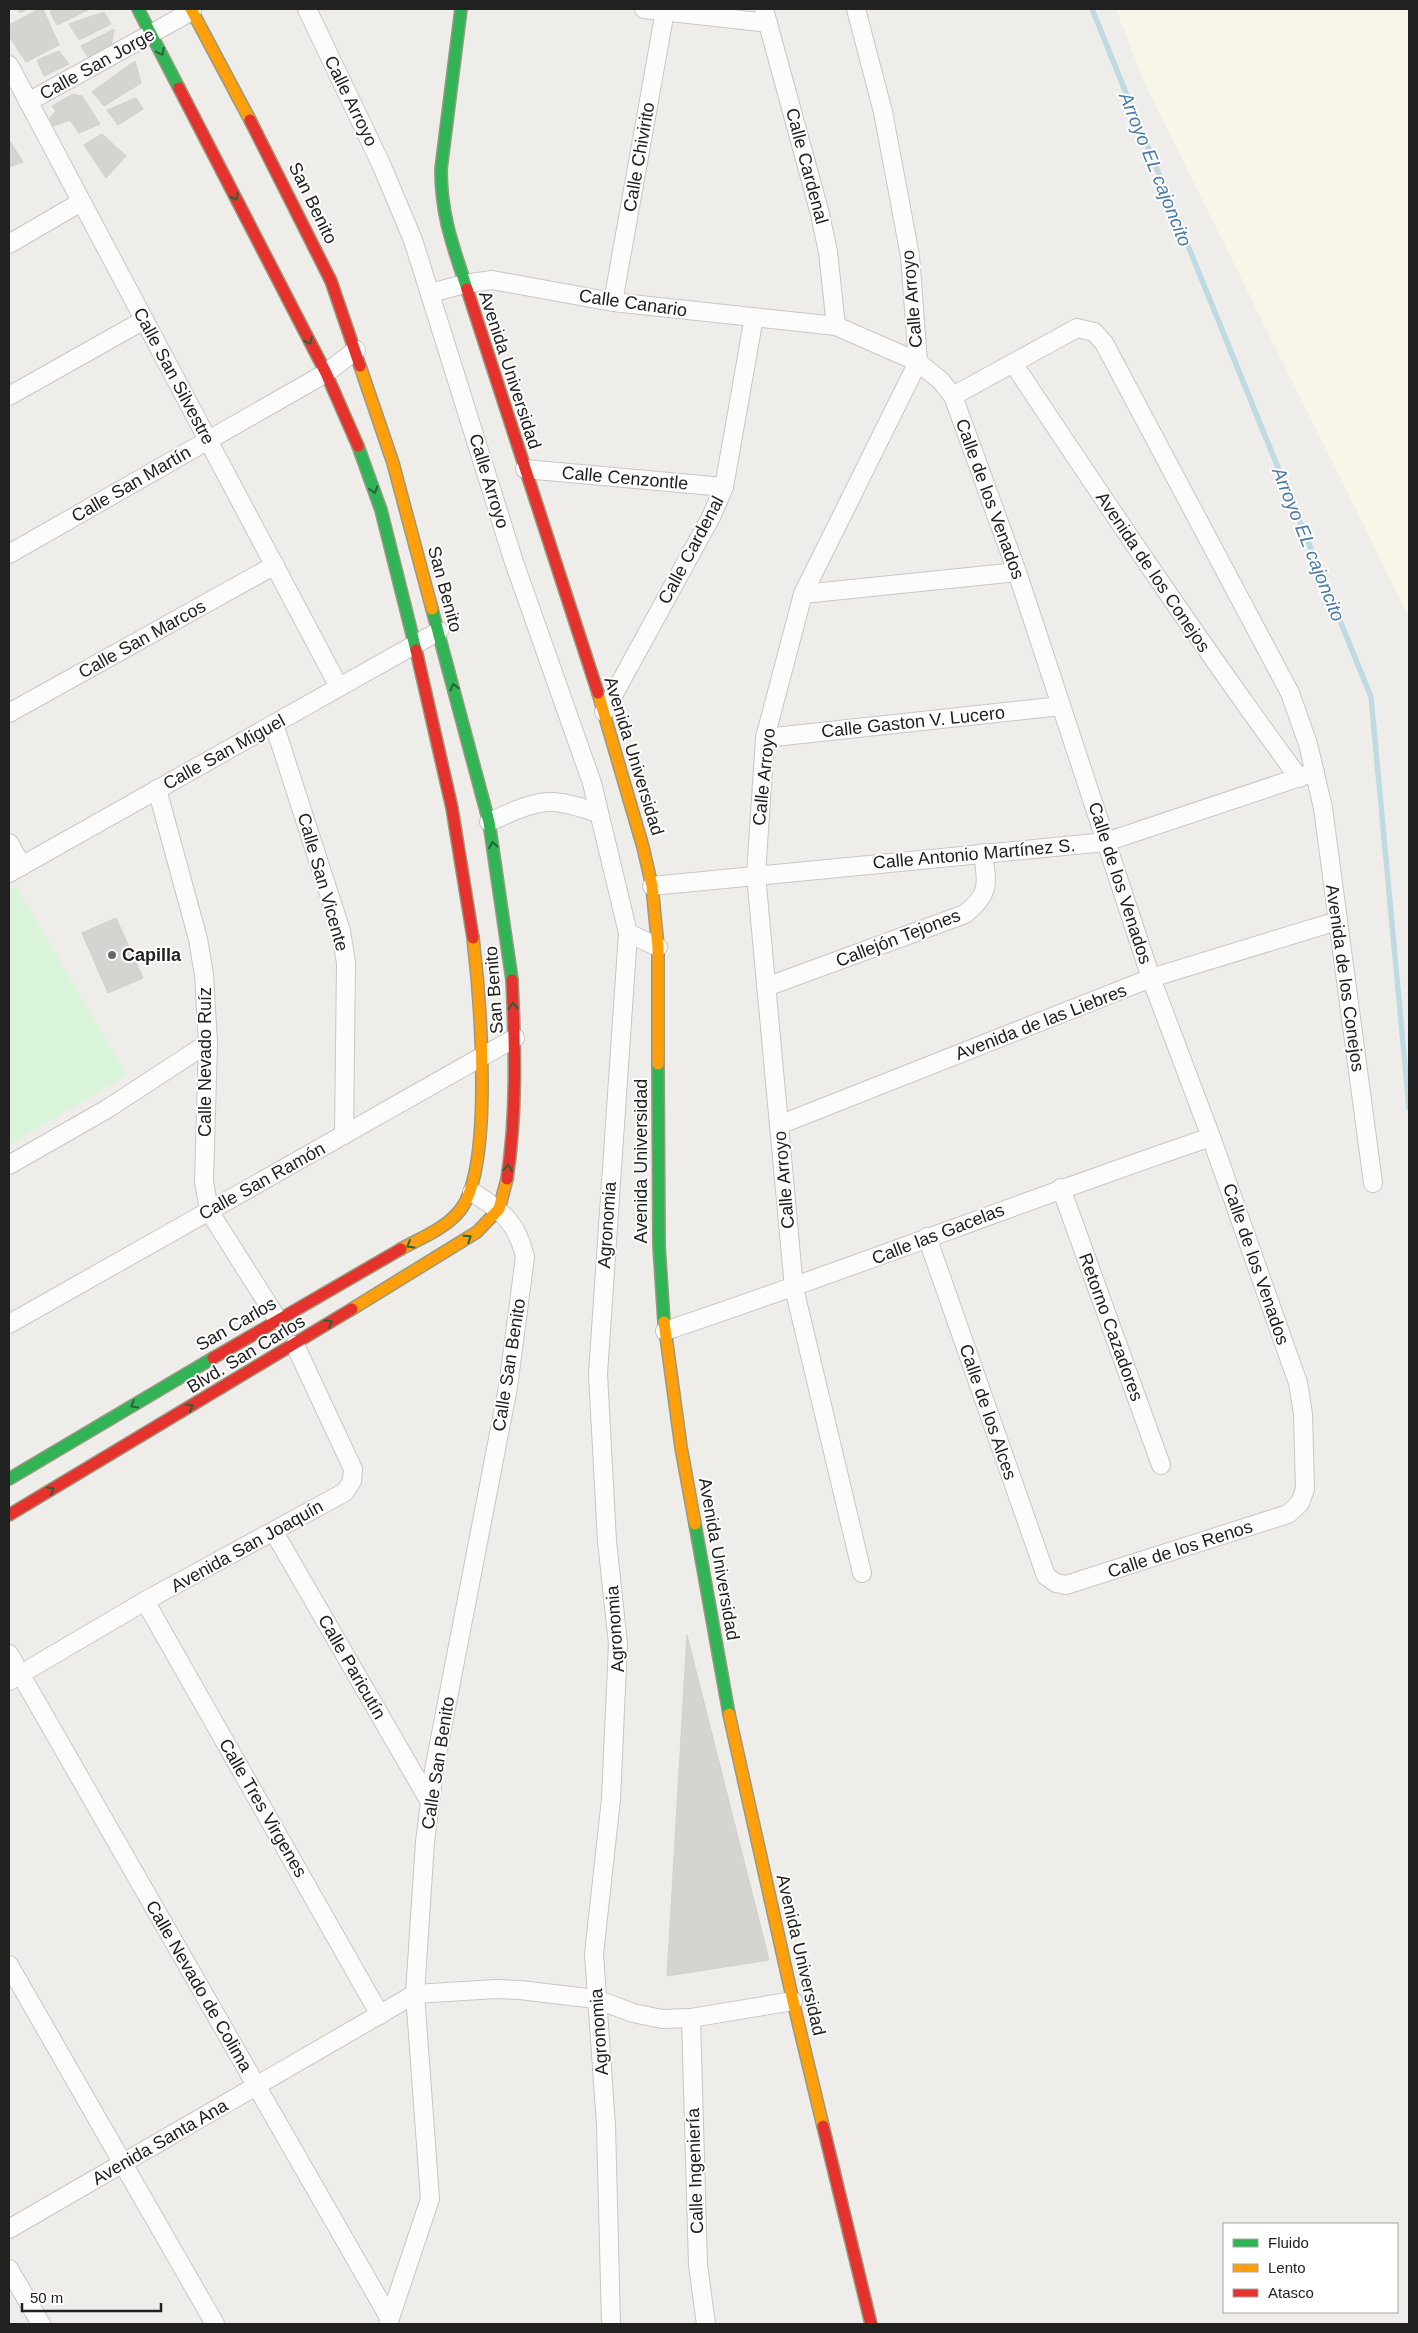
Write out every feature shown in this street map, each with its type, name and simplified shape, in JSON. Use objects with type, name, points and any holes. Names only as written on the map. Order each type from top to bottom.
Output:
[{"type":"main road","name":"San Benito","points":[[138,9],[326,373],[368,470],[381,510],[449,788],[468,893],[483,1056],[478,1164],[472,1192]]},
{"type":"main road","name":"Avenida Universidad","points":[[461,9],[444,142],[441,192],[445,222],[604,712],[652,886],[658,948],[659,1246],[665,1331],[680,1447],[733,1734],[793,2001],[871,2324]]},
{"type":"main road","name":"San Benito","points":[[192,10],[311,238],[330,281],[356,350],[393,463],[489,822],[511,965],[515,1038],[510,1158],[506,1183],[497,1212]]},
{"type":"main road","name":"San Carlos","points":[[9,1479],[452,1220],[462,1210],[472,1192]]},
{"type":"main road","name":"Blvd. San Carlos","points":[[9,1515],[295,1345],[477,1232],[497,1212]]},
{"type":"street","name":"Calle Arroyo","points":[[307,9],[381,164],[413,240],[514,562],[584,758],[628,933]]},
{"type":"street","points":[[644,9],[766,16]]},
{"type":"street","name":"Calle Arroyo","points":[[856,9],[883,112],[910,256],[918,362],[802,594],[765,738],[756,874],[794,1288],[862,1573]]},
{"type":"street","name":"Calle San Jorge","points":[[28,102],[192,10]]},
{"type":"street","name":"Calle Chivirito","points":[[613,302],[665,11]]},
{"type":"street","name":"Calle Cardenal","points":[[766,16],[820,214],[828,252],[836,326]]},
{"type":"street","name":"Calle San Silvestre","points":[[9,66],[14,89],[28,102],[339,687]]},
{"type":"street","points":[[9,244],[82,202]]},
{"type":"street","name":"Calle Canario","points":[[431,293],[464,284],[492,280],[613,302],[836,326]]},
{"type":"street","name":"Calle Cardenal","points":[[604,712],[712,517],[724,487],[754,317]]},
{"type":"street","points":[[9,396],[144,320]]},
{"type":"street","name":"Calle de los Venados","points":[[836,326],[918,362],[941,381],[953,396],[1017,572],[1151,978],[1211,1137],[1298,1383],[1303,1414],[1306,1490],[1300,1503]]},
{"type":"street","points":[[953,396],[1077,328],[1094,332],[1104,343],[1290,693],[1308,744],[1307,775]]},
{"type":"street","name":"Calle San Martín","points":[[9,554],[326,373],[356,350]]},
{"type":"street","name":"Avenida de los Conejos","points":[[1013,363],[1174,604],[1307,775],[1323,808],[1373,1183]]},
{"type":"street","name":"Calle Cenzontle","points":[[525,469],[724,487]]},
{"type":"street","name":"Calle San Marcos","points":[[9,713],[275,565]]},
{"type":"street","points":[[802,594],[1017,572]]},
{"type":"street","name":"Calle San Miguel","points":[[15,869],[439,631]]},
{"type":"street","name":"Calle Gaston V. Lucero","points":[[765,738],[1062,706]]},
{"type":"street","name":"Calle San Vicente","points":[[274,724],[341,931],[346,963],[344,1135]]},
{"type":"street","name":"Calle Antonio Martínez S.","points":[[652,886],[756,874],[1106,842],[1307,775]]},
{"type":"street","name":"Calle Nevado Ruíz","points":[[157,790],[198,939],[204,975],[208,1043],[204,1181],[209,1212],[278,1320]]},
{"type":"street","points":[[489,822],[525,808],[550,802],[572,804],[598,813]]},
{"type":"street","points":[[9,843],[15,869]]},
{"type":"street","name":"Callejón Tejones","points":[[766,987],[965,914],[984,896],[986,879],[983,853]]},
{"type":"street","name":"Avenida de las Liebres","points":[[779,1125],[1151,978],[1337,921]]},
{"type":"street","points":[[628,933],[658,948]]},
{"type":"street","name":"Agronomia","points":[[609,2321],[606,2125],[594,1954],[611,1799],[618,1644],[608,1541],[598,1374],[628,933]]},
{"type":"street","name":"Calle San Ramón","points":[[9,1324],[515,1038]]},
{"type":"street","points":[[9,1165],[107,1109],[208,1043]]},
{"type":"street","name":"Calle las Gacelas","points":[[665,1331],[794,1288],[1061,1188],[1211,1137]]},
{"type":"street","name":"Retorno Cazadores","points":[[1061,1188],[1161,1466]]},
{"type":"street","points":[[472,1192],[497,1212]]},
{"type":"street","name":"Calle San Benito","points":[[389,2322],[430,2199],[415,1994],[425,1842],[430,1802],[436,1760],[508,1387],[526,1257],[516,1232],[497,1212]]},
{"type":"street","name":"Calle de los Alces","points":[[927,1237],[1041,1566],[1046,1576],[1056,1583]]},
{"type":"street","name":"Avenida San Joaquín","points":[[15,1678],[146,1602],[345,1492],[352,1481],[353,1469],[295,1345]]},
{"type":"street","name":"Calle de los Renos","points":[[1056,1583],[1066,1585],[1288,1514],[1300,1503]]},
{"type":"street","name":"Calle Paricutín","points":[[274,1532],[430,1802]]},
{"type":"street","name":"Calle Tres Virgenes","points":[[146,1602],[380,2015]]},
{"type":"street","name":"Calle Nevado de Colima","points":[[9,1654],[15,1678],[256,2086],[389,2322]]},
{"type":"street","points":[[9,1965],[215,2324]]},
{"type":"street","points":[[415,1994],[496,1989],[596,1999],[633,2013],[662,2019],[691,2018],[793,2001]]},
{"type":"street","name":"Avenida Santa Ana","points":[[9,2229],[415,1994]]},
{"type":"street","name":"Calle Ingeniería","points":[[691,2018],[697,2246],[706,2324]]},
{"type":"street","points":[[9,2269],[41,2324]]},
{"type":"shaded area","points":[[1116,9],[1409,9],[1409,617],[1144,82]]},
{"type":"green space","points":[[16,886],[127,1075],[9,1145],[9,890]]},
{"type":"building","points":[[17,9],[28,9],[20,13]]},
{"type":"building","points":[[39,9],[43,9],[59,45],[26,62],[9,36],[9,25]]},
{"type":"building","points":[[55,9],[90,9],[57,25],[50,12]]},
{"type":"building","points":[[104,12],[111,24],[79,40],[69,24]]},
{"type":"building","points":[[114,29],[111,47],[90,60],[81,46]]},
{"type":"building","points":[[59,51],[69,64],[44,76],[37,60]]},
{"type":"building","points":[[135,61],[141,83],[104,106],[92,92]]},
{"type":"building","points":[[73,94],[82,96],[100,124],[79,133],[70,120],[53,126],[50,118],[56,111],[52,106]]},
{"type":"building","points":[[136,98],[143,109],[118,125],[107,110]]},
{"type":"building","points":[[102,134],[126,156],[106,178],[84,145]]},
{"type":"building","points":[[9,140],[23,162],[9,167]]},
{"type":"building","name":"Capilla","points":[[116,918],[143,978],[108,993],[82,933]]},
{"type":"building","points":[[687,1635],[769,1960],[667,1976]]},
{"type":"waterway","name":"Arroyo EL cajoncito","points":[[1092,9],[1371,697],[1409,1108]]},
{"type":"traffic: fast","points":[[138,9],[179,88]]},
{"type":"traffic: fast","points":[[461,9],[441,169],[443,202],[446,216],[467,289]]},
{"type":"traffic: fast","points":[[358,446],[381,510],[416,650]]},
{"type":"traffic: fast","points":[[432,609],[489,822],[512,980]]},
{"type":"traffic: fast","points":[[658,1064],[659,1246],[664,1322]]},
{"type":"traffic: fast","points":[[9,1479],[213,1358]]},
{"type":"traffic: fast","points":[[695,1524],[729,1714]]},
{"type":"traffic: slow","points":[[191,9],[250,120]]},
{"type":"traffic: slow","points":[[360,366],[393,463],[432,609]]},
{"type":"traffic: slow","points":[[598,693],[643,847],[652,886],[658,947],[658,1064]]},
{"type":"traffic: slow","points":[[401,1249],[449,1222],[461,1209],[471,1187],[478,1156],[482,1078],[479,998],[473,938]]},
{"type":"traffic: slow","points":[[352,1309],[477,1232],[499,1209],[507,1179]]},
{"type":"traffic: slow","points":[[664,1322],[681,1447],[695,1524]]},
{"type":"traffic: slow","points":[[729,1714],[823,2126]]},
{"type":"traffic: jam","points":[[179,88],[326,373],[358,446]]},
{"type":"traffic: jam","points":[[250,120],[331,281],[360,366]]},
{"type":"traffic: jam","points":[[467,289],[598,693]]},
{"type":"traffic: jam","points":[[416,650],[452,808],[473,938]]},
{"type":"traffic: jam","points":[[507,1179],[514,1105],[512,980]]},
{"type":"traffic: jam","points":[[213,1358],[401,1249]]},
{"type":"traffic: jam","points":[[9,1515],[352,1309]]},
{"type":"traffic: jam","points":[[823,2126],[871,2324]]},
{"type":"place","name":"Capilla","points":[[112,955]]}]
